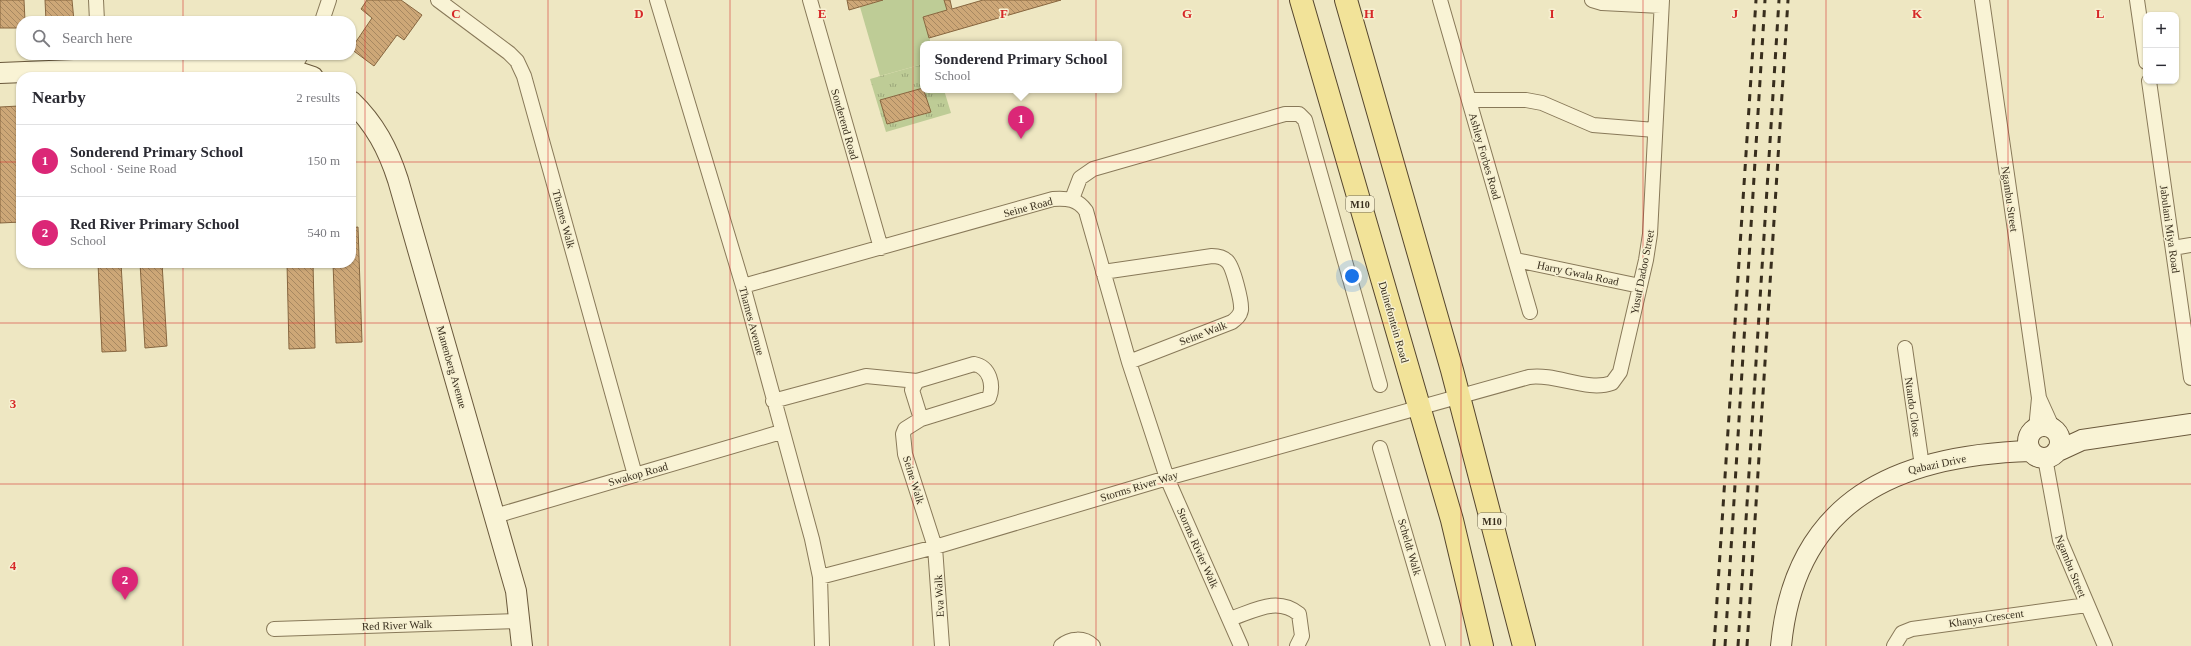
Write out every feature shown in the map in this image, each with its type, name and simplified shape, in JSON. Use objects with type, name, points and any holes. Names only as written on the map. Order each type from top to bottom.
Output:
[{"type":"main road","name":"Duinefontein Road","points":[[1301,0],[1452,520],[1482,646]]},
{"type":"main road","name":"M10","points":[[1346,0],[1459,397],[1524,646]]},
{"type":"street","points":[[96,0],[97,16]]},
{"type":"street","points":[[324,16],[329,0]]},
{"type":"street","name":"Thames Walk","points":[[438,0],[509,53],[517,61],[524,76],[635,474]]},
{"type":"street","name":"Thames Avenue","points":[[657,0],[743,286],[781,432],[812,539],[820,577],[822,646]]},
{"type":"street","name":"Sonderend Road","points":[[810,0],[881,248]]},
{"type":"street","name":"Ashley Forbes Road","points":[[1440,0],[1530,312]]},
{"type":"street","points":[[1592,0],[1602,3],[1662,3]]},
{"type":"street","name":"Ngambu Street","points":[[1982,0],[2058,534],[2087,605],[2106,646]]},
{"type":"street","points":[[2137,0],[2144,48]]},
{"type":"street","name":"Yusuf Dadoo Street","points":[[1459,397],[1537,376],[1596,385],[1612,383],[1620,372],[1640,286],[1650,234],[1662,3]]},
{"type":"street","points":[[0,73],[99,62],[246,63],[280,66],[297,62],[308,72]]},
{"type":"street","name":"Jabulani Miya Road","points":[[2149,84],[2191,378]]},
{"type":"street","points":[[1469,100],[1526,100],[1542,103],[1593,125],[1655,130]]},
{"type":"street","name":"Manenberg Avenue","points":[[356,106],[373,125],[383,141],[394,167],[516,591],[522,646]]},
{"type":"street","points":[[1167,478],[1129,362],[1086,211],[1081,204],[1072,199],[1080,178],[1093,169],[1285,114],[1299,114],[1305,120],[1380,385]]},
{"type":"street","name":"Seine Road","points":[[743,286],[1053,199],[1072,199]]},
{"type":"street","points":[[2173,248],[2191,245]]},
{"type":"street","name":"Seine Walk","points":[[1103,272],[1212,256],[1220,256],[1230,265],[1240,302],[1241,310],[1238,317],[1232,322],[1129,362]]},
{"type":"street","name":"Harry Gwala Road","points":[[1516,260],[1640,286]]},
{"type":"street","name":"Ntando Close","points":[[1905,348],[1922,466]]},
{"type":"street","name":"Seine Walk","points":[[917,381],[974,364],[981,366],[986,370],[992,390],[989,398],[980,403],[921,419],[905,429],[903,440],[913,481],[935,547]]},
{"type":"street","points":[[773,401],[866,376],[917,381],[912,390],[921,419]]},
{"type":"street","name":"Storms River Way","points":[[820,577],[935,547],[1167,478],[1459,397]]},
{"type":"street","points":[[2044,441],[2082,440],[2191,424]]},
{"type":"street","name":"Swakop Road","points":[[495,516],[781,432]]},
{"type":"street","name":"Qabazi Drive","points":[[1781,646],[1787,604],[1801,564],[1821,533],[1846,505],[1865,491],[1885,480],[1922,466],[2004,452],[2044,441]]},
{"type":"street","name":"Scheldt Walk","points":[[1380,448],[1438,646]]},
{"type":"street","name":"Storms Rivier Walk","points":[[1167,478],[1241,646]]},
{"type":"street","name":"Eva Walk","points":[[935,547],[942,646]]},
{"type":"street","points":[[1230,619],[1270,605],[1284,605],[1299,614],[1302,636],[1298,646]]},
{"type":"street","name":"Khanya Crescent","points":[[1894,646],[1902,633],[1912,629],[2087,605]]},
{"type":"street","name":"Red River Walk","points":[[274,629],[520,621]]},
{"type":"street","points":[[1061,646],[1073,640],[1082,640],[1093,646]]},
{"type":"green space","points":[[883,0],[944,0],[947,10],[923,17],[930,41],[920,41],[920,65],[880,76],[860,7]]},
{"type":"green space","points":[[920,65],[920,89],[880,100],[887,124],[930,112],[925,93],[945,93],[951,113],[886,132],[870,79]]},
{"type":"building","points":[[0,0],[24,0],[25,16],[16,16],[16,28],[0,28]]},
{"type":"building","points":[[45,0],[72,0],[74,16],[46,16]]},
{"type":"building","points":[[367,0],[401,0],[422,15],[404,40],[397,35],[374,66],[356,53],[356,42],[372,18],[361,9]]},
{"type":"building","points":[[847,0],[883,0],[849,10]]},
{"type":"building","points":[[944,0],[950,0],[952,9],[983,0],[1061,0],[929,38],[923,17],[947,10]]},
{"type":"building","points":[[920,89],[920,93],[925,93],[931,112],[887,124],[880,100]]},
{"type":"building","points":[[16,106],[16,222],[0,223],[0,107]]},
{"type":"building","points":[[356,227],[358,227],[362,342],[336,343],[333,268],[356,268]]},
{"type":"building","points":[[98,268],[121,268],[126,351],[102,352]]},
{"type":"building","points":[[140,268],[162,268],[167,346],[145,348]]},
{"type":"building","points":[[287,268],[313,268],[315,348],[289,349]]},
{"type":"railway","points":[[1714,646],[1756,0]]},
{"type":"railway","points":[[1725,646],[1765,0]]},
{"type":"railway","points":[[1738,646],[1779,0]]},
{"type":"railway","points":[[1747,646],[1788,0]]},
{"type":"place","name":"Sonderend Primary School","points":[[1021,139]]},
{"type":"place","name":"Red River Primary School","points":[[125,600]]}]
